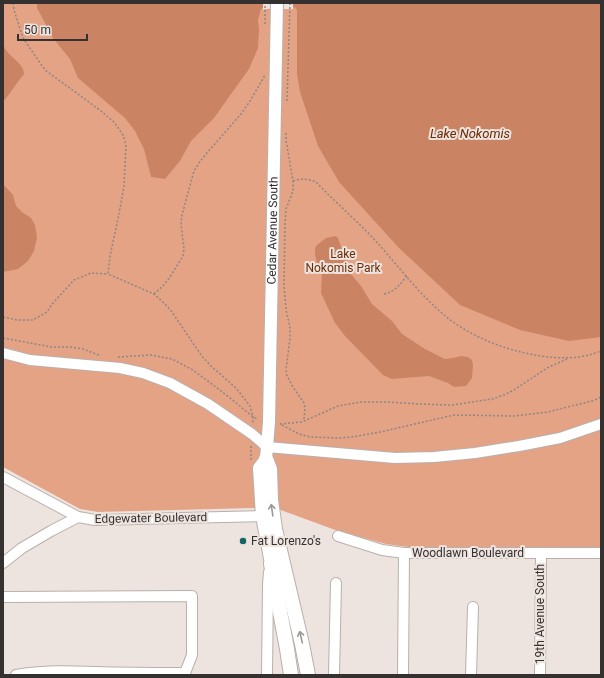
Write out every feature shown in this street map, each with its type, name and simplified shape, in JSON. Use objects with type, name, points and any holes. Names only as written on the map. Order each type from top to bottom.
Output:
[{"type":"highway","name":"Cedar Avenue South","points":[[266,453],[270,470],[271,500],[275,528],[308,675]]},
{"type":"highway","name":"Cedar Avenue South","points":[[270,564],[291,675]]},
{"type":"main road","name":"Cedar Avenue South","points":[[270,564],[262,516],[259,468],[266,453],[269,414],[271,22],[277,3]]},
{"type":"street","points":[[3,353],[30,360],[120,368],[143,373],[170,382],[208,404],[252,434],[266,453],[395,458],[434,457],[475,453],[520,446],[560,438],[601,424]]},
{"type":"street","name":"Edgewater Boulevard","points":[[3,477],[78,517],[95,520],[262,516]]},
{"type":"street","points":[[3,563],[22,548],[50,531],[78,517]]},
{"type":"street","name":"Woodlawn Boulevard","points":[[338,536],[382,550],[404,553],[601,553]]},
{"type":"street","points":[[403,675],[404,553]]},
{"type":"street","name":"19th Avenue South","points":[[540,675],[541,554]]},
{"type":"street","points":[[267,675],[268,585],[270,564]]},
{"type":"street","points":[[334,675],[336,583]]},
{"type":"street","points":[[3,597],[192,596],[192,655],[185,673],[155,674],[60,671],[16,675]]},
{"type":"street","points":[[471,675],[474,607]]},
{"type":"path","points":[[12,3],[23,38],[46,70],[105,114],[114,122],[123,135],[126,145],[124,186],[110,256],[108,274]]},
{"type":"path","points":[[266,3],[271,22]]},
{"type":"path","points":[[286,102],[290,3]]},
{"type":"path","points":[[154,294],[170,277],[183,256],[182,216],[194,172],[206,154],[241,114],[264,77],[265,71]]},
{"type":"path","points":[[286,133],[294,191],[286,209],[285,224],[284,285],[290,327],[286,370],[287,376],[304,403],[304,418],[302,422]]},
{"type":"path","points":[[293,181],[297,179],[310,179],[316,182],[372,237],[421,292],[449,318],[473,334],[489,342],[519,352],[567,359]]},
{"type":"path","points":[[3,317],[17,320],[33,320],[47,312],[74,280],[91,273],[108,274],[154,294],[165,304],[204,359],[236,388],[250,406],[253,417],[193,370],[172,359],[151,355],[116,358]]},
{"type":"path","points":[[384,294],[397,288],[407,276]]},
{"type":"path","points":[[3,338],[52,347],[83,349],[102,357]]},
{"type":"path","points":[[601,351],[591,355],[567,359],[547,368],[514,390],[492,399],[452,405],[362,402],[338,406],[302,422],[282,425],[299,434],[310,437],[352,437],[454,415],[514,416],[548,412],[595,400],[601,397]]},
{"type":"green space","name":"Lake Nokomis Park","points":[[3,3],[601,3],[601,547],[408,547],[386,544],[338,531],[278,509],[253,508],[98,512],[80,509],[3,467]]},
{"type":"water","name":"Lake Nokomis","points":[[37,3],[601,3],[601,337],[569,341],[520,330],[460,305],[399,248],[339,182],[318,146],[300,92],[297,74],[297,10],[294,7],[264,7],[261,9],[258,20],[258,48],[249,69],[214,118],[191,141],[180,161],[165,179],[151,177],[144,149],[135,131],[125,118],[78,78],[70,59],[53,38],[37,8]]},
{"type":"water","points":[[3,44],[5,49],[21,66],[24,74],[3,102]]},
{"type":"water","points":[[3,178],[4,185],[13,195],[16,206],[31,218],[35,225],[37,238],[34,251],[28,261],[18,269],[3,272]]},
{"type":"water","points":[[336,236],[350,273],[361,286],[372,304],[392,321],[402,334],[425,349],[445,359],[461,356],[468,357],[472,360],[472,378],[466,386],[454,387],[448,383],[429,376],[392,379],[383,375],[345,336],[335,323],[321,293],[322,271],[317,263],[315,254],[315,248],[317,245],[326,238]]},
{"type":"pier","points":[[263,3],[293,3],[293,9],[263,10]]},
{"type":"place","name":"Fat Lorenzo's","points":[[243,541]]}]
